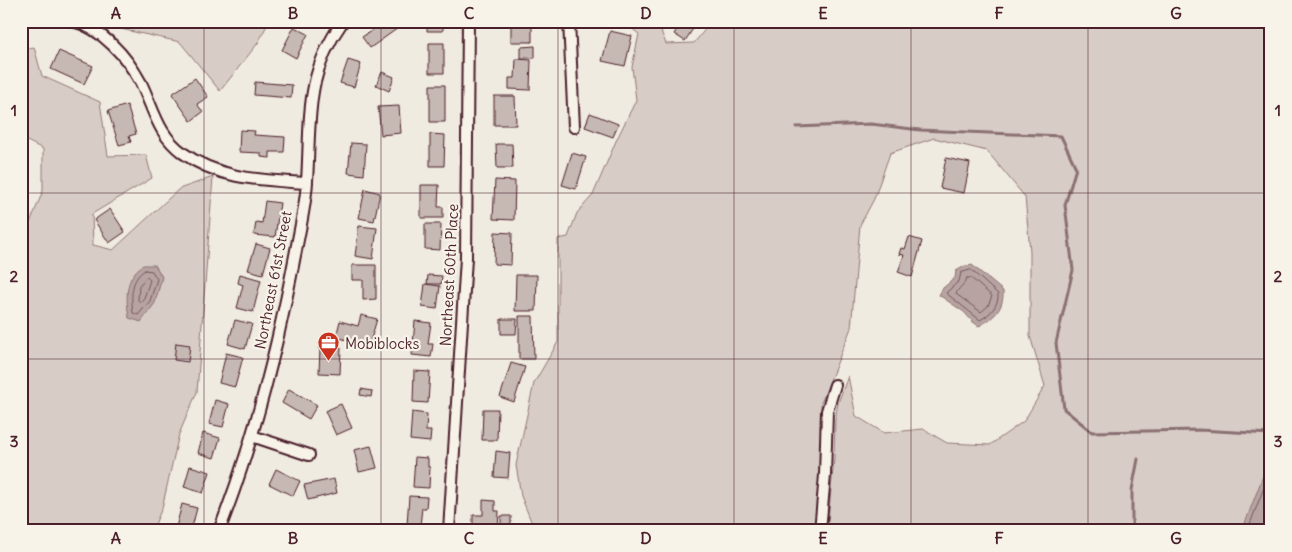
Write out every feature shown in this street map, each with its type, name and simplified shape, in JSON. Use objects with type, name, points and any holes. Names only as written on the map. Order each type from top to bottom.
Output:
[{"type":"street","points":[[72,21],[96,32],[119,51],[140,82],[163,134],[183,153],[204,166],[226,175],[307,183]]},
{"type":"street","name":"Northeast 61st Street","points":[[219,531],[252,436],[283,314],[307,183],[310,106],[313,91],[322,57],[343,21]]},
{"type":"street","name":"Northeast 60th Place","points":[[448,531],[466,258],[468,21]]},
{"type":"street","points":[[569,21],[574,126]]},
{"type":"street","points":[[820,531],[825,475],[827,411],[835,385]]},
{"type":"street","points":[[252,436],[309,455]]},
{"type":"shaded area","points":[[101,21],[269,21],[258,43],[220,91],[180,42],[116,28]]},
{"type":"shaded area","points":[[626,21],[657,21],[666,44],[694,43],[712,21],[1271,21],[1271,531],[827,531],[834,459],[835,420],[838,403],[848,376],[856,416],[884,433],[923,429],[947,443],[990,445],[1024,421],[1045,386],[1030,336],[1030,251],[1025,197],[987,151],[934,138],[890,153],[874,199],[860,225],[851,328],[821,403],[822,446],[814,531],[535,531],[521,496],[516,465],[534,383],[558,342],[558,239],[568,237],[577,213],[593,195],[636,100],[632,67],[639,34],[627,25]]},
{"type":"shaded area","points":[[34,47],[42,76],[100,102],[108,156],[146,155],[152,178],[92,214],[93,245],[113,250],[179,189],[213,177],[197,392],[179,434],[162,508],[152,531],[21,531],[21,236],[27,230],[43,191],[43,149],[21,138],[21,50]]},
{"type":"water","points":[[143,265],[155,265],[162,277],[155,303],[141,322],[129,318],[127,296],[132,276]]},
{"type":"water","points":[[972,265],[1003,291],[1000,308],[989,320],[979,326],[964,312],[939,295],[943,288],[955,278],[956,271],[965,266]]},
{"type":"water","points":[[1271,455],[1271,531],[1245,531],[1245,523]]},
{"type":"building","points":[[386,21],[397,21],[401,26],[370,48],[362,37]]},
{"type":"building","points":[[427,21],[443,21],[443,31],[427,31]]},
{"type":"building","points":[[511,21],[532,21],[532,42],[511,42]]},
{"type":"building","points":[[682,21],[698,21],[685,41],[674,34]]},
{"type":"building","points":[[294,27],[308,34],[296,58],[282,50]]},
{"type":"building","points":[[610,31],[632,36],[625,66],[602,61]]},
{"type":"building","points":[[429,43],[444,43],[444,73],[429,73]]},
{"type":"building","points":[[535,46],[535,58],[521,58],[521,47]]},
{"type":"building","points":[[59,51],[93,66],[84,84],[51,69]]},
{"type":"building","points":[[516,59],[531,60],[530,90],[509,89],[509,78],[515,78]]},
{"type":"building","points":[[348,60],[361,64],[354,87],[340,83]]},
{"type":"building","points":[[382,72],[394,77],[389,91],[376,85]]},
{"type":"building","points":[[195,78],[208,97],[197,104],[203,112],[191,121],[172,94]]},
{"type":"building","points":[[255,82],[292,85],[291,98],[254,95]]},
{"type":"building","points":[[430,85],[445,85],[445,122],[430,122]]},
{"type":"building","points":[[494,96],[515,96],[516,125],[494,125]]},
{"type":"building","points":[[127,105],[136,134],[129,136],[131,142],[119,145],[108,111]]},
{"type":"building","points":[[399,106],[401,133],[381,135],[378,107]]},
{"type":"building","points":[[590,113],[618,124],[613,137],[585,127]]},
{"type":"building","points":[[240,130],[255,131],[254,135],[285,137],[284,152],[270,152],[270,158],[261,157],[261,153],[239,152]]},
{"type":"building","points":[[430,134],[445,135],[444,166],[430,166]]},
{"type":"building","points":[[351,143],[366,144],[364,175],[348,173]]},
{"type":"building","points":[[496,144],[512,144],[513,168],[497,168]]},
{"type":"building","points":[[572,153],[586,157],[576,189],[562,185]]},
{"type":"building","points":[[946,158],[970,163],[964,193],[940,188]]},
{"type":"building","points":[[495,180],[515,181],[514,220],[493,219]]},
{"type":"building","points":[[421,185],[439,185],[438,207],[443,207],[443,218],[421,218]]},
{"type":"building","points":[[365,189],[380,193],[374,221],[359,218]]},
{"type":"building","points":[[265,201],[280,203],[275,237],[254,235],[256,222],[262,223]]},
{"type":"building","points":[[110,209],[125,232],[109,243],[94,220]]},
{"type":"building","points":[[425,224],[441,224],[440,250],[425,249]]},
{"type":"building","points":[[359,226],[377,228],[373,259],[355,256]]},
{"type":"building","points":[[495,232],[512,233],[511,265],[494,264]]},
{"type":"building","points":[[909,237],[922,241],[912,277],[898,272],[904,255],[899,254],[901,248],[905,249]]},
{"type":"building","points":[[256,244],[270,248],[263,274],[248,270]]},
{"type":"building","points":[[352,265],[376,265],[376,299],[363,300],[363,280],[352,280]]},
{"type":"building","points":[[240,274],[261,280],[253,312],[237,308],[243,285],[238,283]]},
{"type":"building","points":[[428,275],[442,276],[441,284],[427,284]]},
{"type":"building","points":[[516,275],[537,275],[536,311],[515,311]]},
{"type":"building","points":[[425,284],[440,286],[437,309],[422,307]]},
{"type":"building","points":[[361,315],[377,319],[369,346],[336,337],[340,321],[358,326]]},
{"type":"building","points":[[519,316],[533,316],[534,359],[519,359]]},
{"type":"building","points":[[501,319],[517,319],[516,334],[501,334]]},
{"type":"building","points":[[235,320],[252,324],[245,349],[228,344]]},
{"type":"building","points":[[415,321],[431,323],[428,344],[433,344],[431,357],[412,355]]},
{"type":"building","points":[[176,343],[190,345],[188,362],[174,360]]},
{"type":"building","points":[[320,347],[341,348],[340,374],[319,373]]},
{"type":"building","points":[[226,353],[243,357],[235,387],[219,383]]},
{"type":"building","points":[[511,363],[525,367],[514,402],[500,397]]},
{"type":"building","points":[[414,371],[430,372],[428,403],[413,402]]},
{"type":"building","points":[[289,389],[317,405],[309,419],[282,403]]},
{"type":"building","points":[[361,389],[372,391],[371,397],[360,395]]},
{"type":"building","points":[[215,400],[229,404],[223,427],[209,424]]},
{"type":"building","points":[[341,404],[352,428],[336,435],[325,411]]},
{"type":"building","points":[[483,409],[498,409],[497,440],[482,440]]},
{"type":"building","points":[[412,412],[427,414],[426,431],[431,431],[430,442],[410,440]]},
{"type":"building","points":[[203,433],[220,438],[214,458],[198,453]]},
{"type":"building","points":[[371,446],[377,468],[359,472],[354,450]]},
{"type":"building","points":[[496,451],[510,453],[508,478],[494,477]]},
{"type":"building","points":[[415,457],[428,458],[428,467],[430,467],[429,488],[413,487]]},
{"type":"building","points":[[190,466],[210,472],[203,493],[184,487]]},
{"type":"building","points":[[276,469],[300,481],[293,496],[269,484]]},
{"type":"building","points":[[334,479],[337,493],[308,500],[304,485]]},
{"type":"building","points":[[409,496],[427,497],[426,508],[422,508],[420,526],[407,525]]},
{"type":"building","points":[[483,500],[495,501],[495,511],[499,511],[498,527],[473,526],[473,515],[483,515]]},
{"type":"building","points":[[182,504],[197,508],[191,531],[175,531]]},
{"type":"building","points":[[501,516],[511,516],[511,525],[501,525]]},
{"type":"waterway","points":[[796,127],[871,124],[920,130],[1061,136],[1076,168],[1065,205],[1073,270],[1056,343],[1064,409],[1092,432],[1199,430],[1271,434]]},
{"type":"waterway","points":[[1132,531],[1132,490],[1138,459]]},
{"type":"place","name":"Mobiblocks","points":[[329,362]]}]
